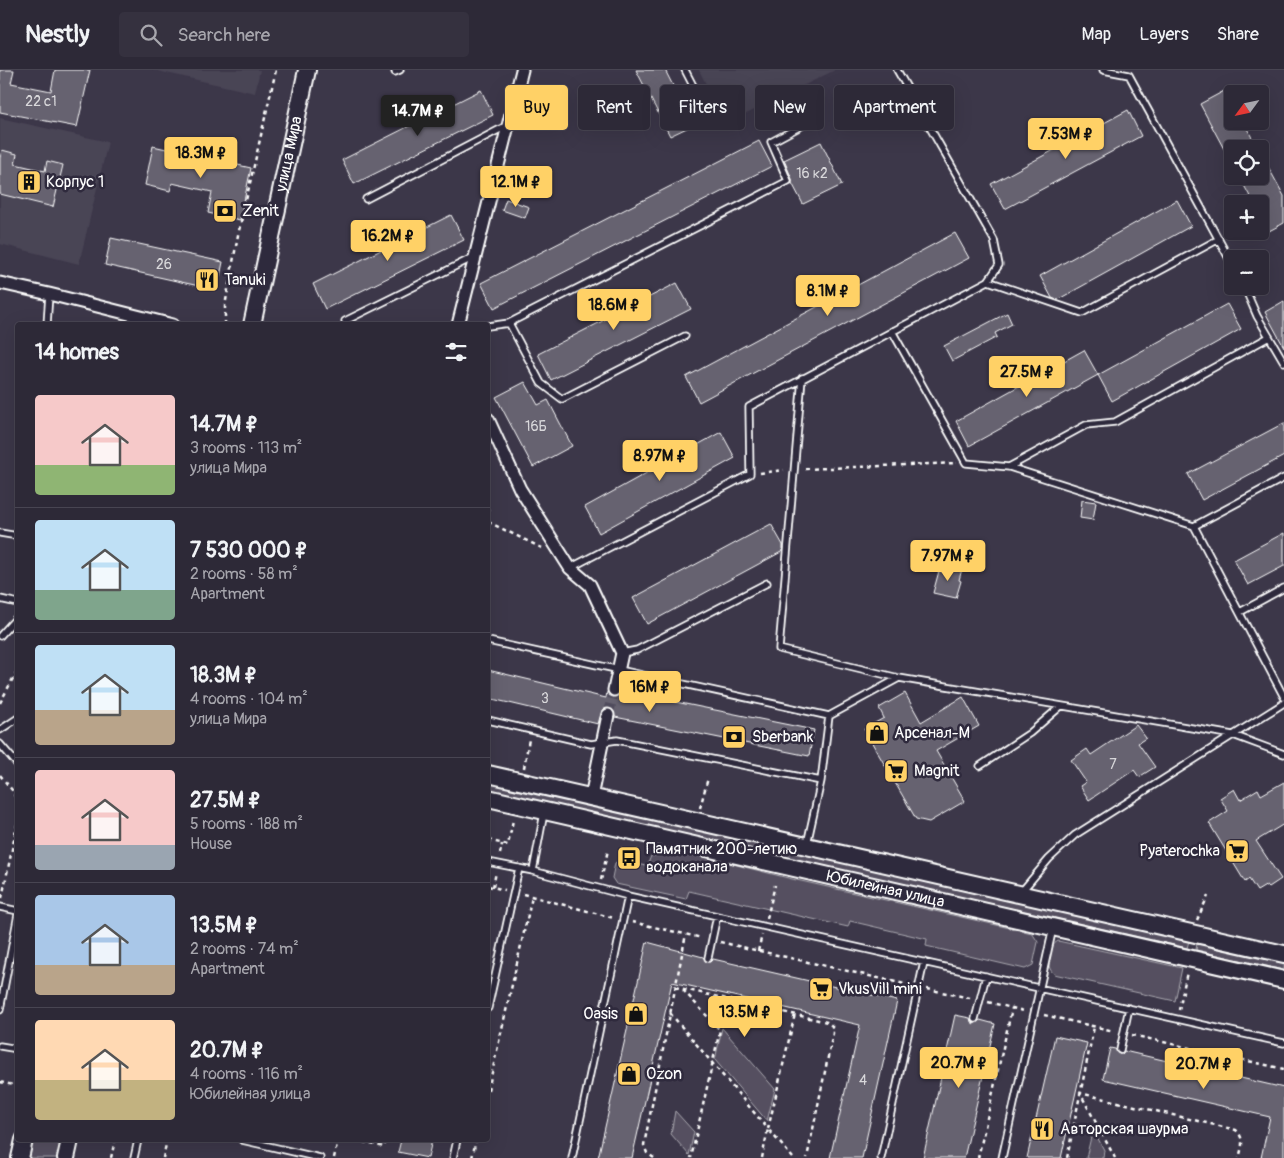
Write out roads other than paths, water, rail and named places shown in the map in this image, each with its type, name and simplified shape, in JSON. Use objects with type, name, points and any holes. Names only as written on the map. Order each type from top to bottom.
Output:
[{"type":"main road","name":"улица Мира","points":[[253,322],[307,70]]},
{"type":"main road","name":"Юбилейная улица","points":[[490,774],[1284,954]]},
{"type":"main road","name":"Юбилейная улица","points":[[490,798],[1284,980]]},
{"type":"main road","points":[[20,1158],[24,1142]]},
{"type":"main road","points":[[66,1158],[70,1142]]},
{"type":"street","points":[[518,85],[522,70]]},
{"type":"street","points":[[459,322],[507,130]]},
{"type":"street","points":[[0,283],[161,322]]},
{"type":"street","points":[[490,423],[520,489],[567,563],[590,585],[622,653],[614,690]]},
{"type":"street","points":[[591,797],[608,715]]},
{"type":"lane","points":[[685,70],[693,85]]},
{"type":"lane","points":[[567,563],[750,474],[749,407],[988,280],[999,265],[994,240],[897,70]]},
{"type":"lane","points":[[1103,70],[1129,76],[1225,250]]},
{"type":"lane","points":[[366,199],[505,127]]},
{"type":"lane","points":[[490,326],[509,323],[788,181],[771,142],[793,130]]},
{"type":"lane","points":[[988,280],[1082,313],[1219,239]]},
{"type":"lane","points":[[345,321],[474,257]]},
{"type":"lane","points":[[47,322],[49,294]]},
{"type":"lane","points":[[1248,295],[1283,361]]},
{"type":"lane","points":[[509,323],[541,383],[562,398],[685,336]]},
{"type":"lane","points":[[892,331],[966,463],[1009,467],[1194,526],[1284,697]]},
{"type":"lane","points":[[1009,467],[1086,425],[1115,422],[1269,337]]},
{"type":"lane","points":[[802,378],[779,649],[899,678],[1233,735],[1284,754]]},
{"type":"lane","points":[[1194,526],[1284,478]]},
{"type":"lane","points":[[0,533],[15,536]]},
{"type":"lane","points":[[622,653],[637,650],[767,583]]},
{"type":"lane","points":[[1240,612],[1284,588]]},
{"type":"lane","points":[[0,599],[15,602]]},
{"type":"lane","points":[[0,636],[15,619]]},
{"type":"lane","points":[[490,641],[829,716],[899,678]]},
{"type":"lane","points":[[1019,895],[1049,859],[1076,835],[1284,703]]},
{"type":"lane","points":[[980,766],[1030,733],[1061,706]]},
{"type":"lane","points":[[807,846],[821,780],[829,716]]},
{"type":"lane","points":[[0,730],[15,720]]},
{"type":"lane","points":[[490,720],[591,744],[617,740],[821,780]]},
{"type":"lane","points":[[0,744],[15,762]]},
{"type":"lane","points":[[533,871],[544,811]]},
{"type":"lane","points":[[490,862],[533,871],[628,896],[1284,1043]]},
{"type":"lane","points":[[490,999],[519,868]]},
{"type":"lane","points":[[572,1158],[628,896]]},
{"type":"lane","points":[[0,907],[15,911]]},
{"type":"lane","points":[[708,958],[717,916]]},
{"type":"lane","points":[[1002,1158],[1053,927]]},
{"type":"lane","points":[[0,1010],[15,928]]},
{"type":"lane","points":[[881,1158],[924,962]]},
{"type":"lane","points":[[975,1019],[986,976]]},
{"type":"lane","points":[[1120,1050],[1129,1008]]},
{"type":"lane","points":[[0,1046],[15,1048]]},
{"type":"lane","points":[[134,1158],[138,1142]]},
{"type":"lane","points":[[251,1142],[320,1158]]},
{"type":"lane","points":[[453,1158],[457,1142]]},
{"type":"tunnel","points":[[608,715],[614,690]]},
{"type":"place","name":"Корпус 1","points":[[29,182]]},
{"type":"place","name":"Zenit","points":[[225,211]]},
{"type":"place","name":"Tanuki","points":[[207,280]]},
{"type":"place","name":"Арсенал-М","points":[[877,733]]},
{"type":"place","name":"Sberbank","points":[[734,737]]},
{"type":"place","name":"Magnit","points":[[896,771]]},
{"type":"place","name":"Pyaterochka","points":[[1237,851]]},
{"type":"place","name":"Памятник 200-летию водоканала","points":[[629,858]]},
{"type":"place","name":"VkusVill mini","points":[[821,989]]},
{"type":"place","name":"Oasis","points":[[636,1014]]},
{"type":"place","name":"Ozon","points":[[629,1074]]},
{"type":"place","name":"Авторская шаурма","points":[[1042,1129]]}]
